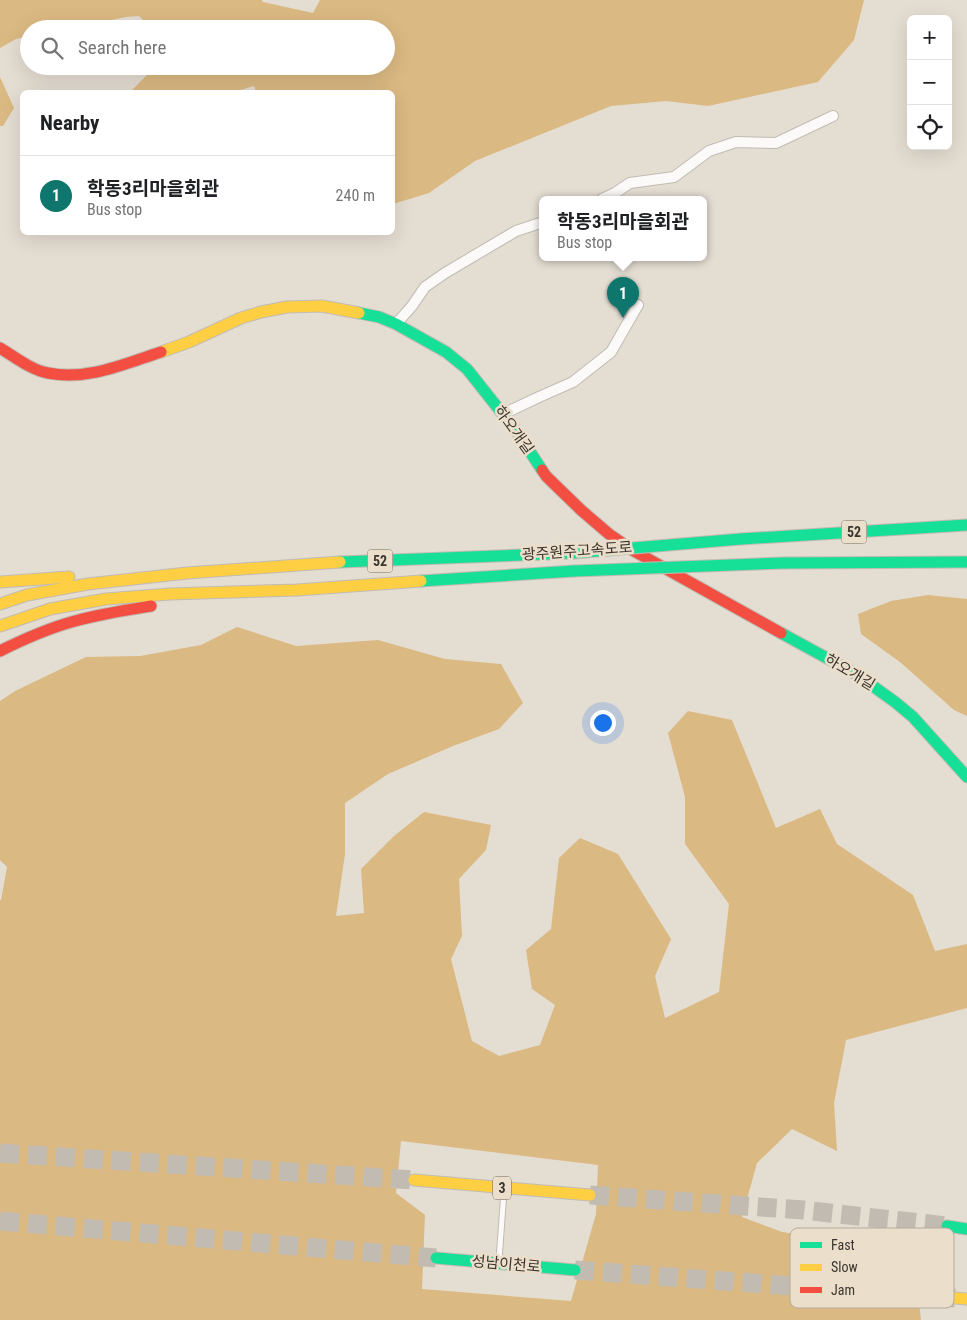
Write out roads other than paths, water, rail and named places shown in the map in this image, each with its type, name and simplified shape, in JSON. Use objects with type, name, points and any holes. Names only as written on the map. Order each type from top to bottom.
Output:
[{"type":"main road","name":"하오개길","points":[[0,348],[31,367],[47,373],[71,375],[95,373],[114,368],[189,342],[240,318],[287,306],[322,306],[342,309],[363,313],[396,324],[446,352],[467,369],[517,432],[546,476],[609,534],[634,551],[714,597],[856,674],[913,717],[967,777]]},
{"type":"main road","name":"광주원주고속도로","points":[[187,573],[360,562],[573,553],[741,539],[967,525]]},
{"type":"main road","name":"광주원주고속도로","points":[[269,591],[574,571],[784,563],[967,562]]},
{"type":"main road","points":[[0,582],[147,571],[187,573]]},
{"type":"main road","points":[[0,604],[27,595],[88,584],[187,573]]},
{"type":"main road","points":[[0,626],[50,609],[106,599],[170,594],[269,591]]},
{"type":"main road","points":[[0,651],[30,637],[76,621],[132,609],[269,591]]},
{"type":"main road","name":"3","points":[[414,1180],[590,1195]]},
{"type":"main road","points":[[947,1226],[967,1229]]},
{"type":"main road","name":"성남이천로","points":[[436,1258],[575,1270]]},
{"type":"street","points":[[608,196],[630,183],[674,177],[709,151],[736,142],[776,143],[832,116]]},
{"type":"street","points":[[396,324],[425,287],[516,231],[539,223]]},
{"type":"street","points":[[503,414],[573,382],[611,352],[638,305]]},
{"type":"lane","points":[[498,1263],[504,1188]]},
{"type":"tunnel","points":[[0,1153],[414,1180]]},
{"type":"tunnel","points":[[590,1195],[803,1210],[947,1226]]},
{"type":"tunnel","points":[[0,1221],[436,1258]]},
{"type":"tunnel","points":[[575,1270],[790,1286]]},
{"type":"place","name":"학동3리마을회관","points":[[623,318]]}]
